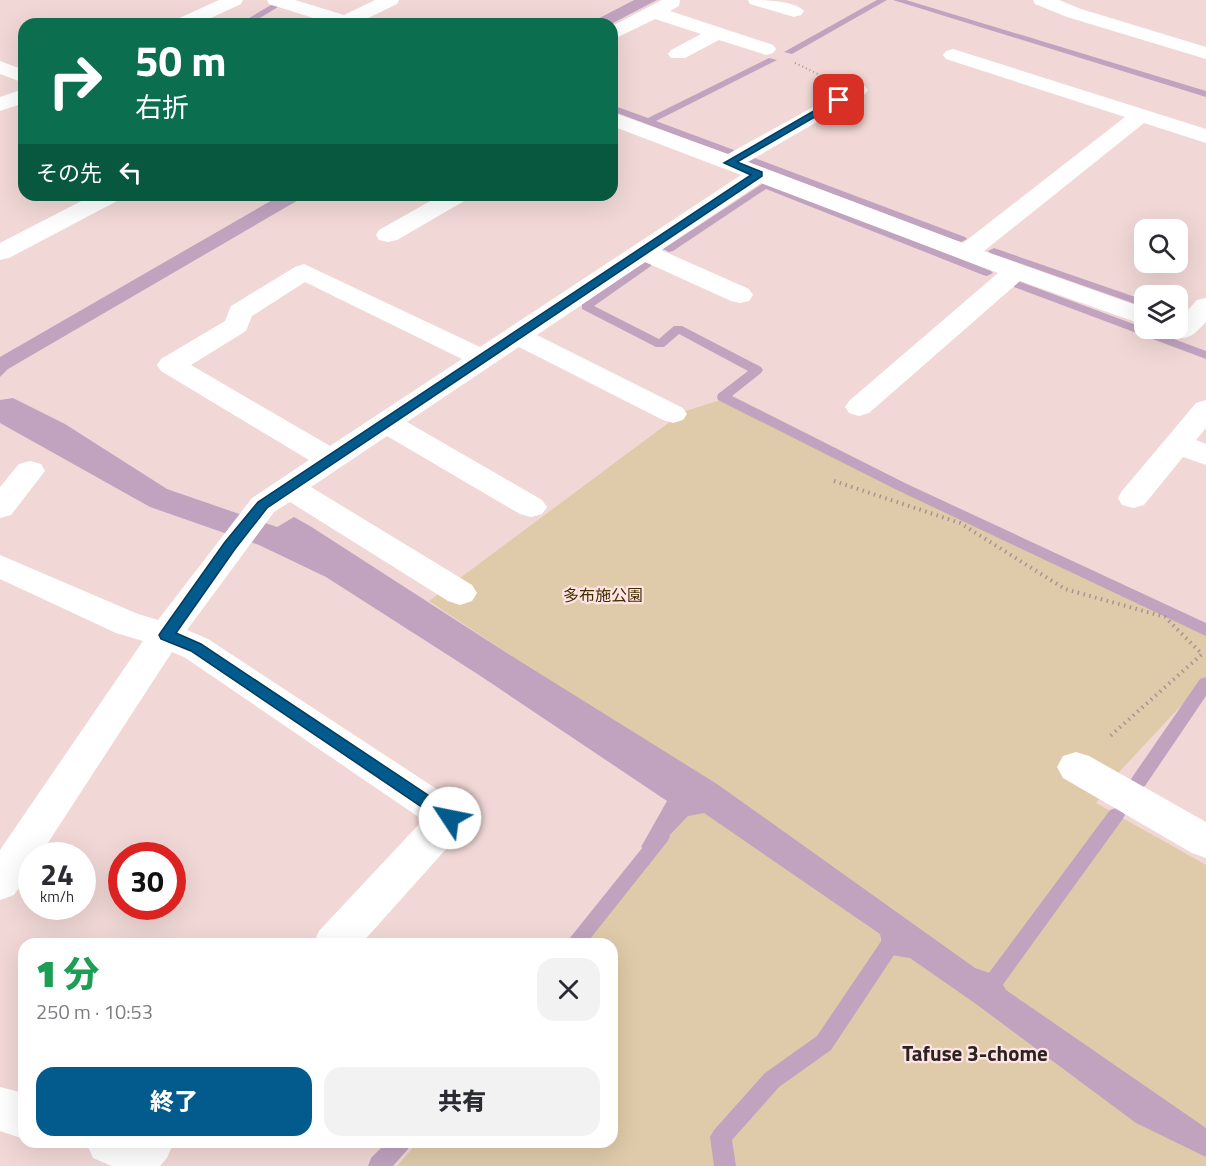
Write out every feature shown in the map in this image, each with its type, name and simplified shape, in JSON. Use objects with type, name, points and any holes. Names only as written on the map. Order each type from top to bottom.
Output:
[{"type":"street","points":[[195,18],[234,0]]},
{"type":"street","points":[[276,0],[332,18]]},
{"type":"street","points":[[357,18],[390,0]]},
{"type":"street","points":[[618,31],[677,0]]},
{"type":"street","points":[[757,0],[794,11]]},
{"type":"street","points":[[1042,0],[1074,13],[1206,53]]},
{"type":"street","points":[[654,12],[766,50]]},
{"type":"street","points":[[678,54],[717,33]]},
{"type":"street","points":[[953,55],[1206,136]]},
{"type":"street","points":[[0,67],[18,74]]},
{"type":"street","points":[[729,163],[858,90]]},
{"type":"street","points":[[0,105],[18,98]]},
{"type":"street","points":[[966,253],[1140,116]]},
{"type":"street","points":[[618,120],[966,253],[1134,313]]},
{"type":"street","points":[[0,883],[166,635],[230,546],[263,505],[759,174]]},
{"type":"street","points":[[0,253],[100,201]]},
{"type":"street","points":[[388,235],[448,201]]},
{"type":"street","points":[[642,252],[740,295]]},
{"type":"street","points":[[860,407],[1016,271]]},
{"type":"street","points":[[330,459],[171,365],[237,325],[240,312],[304,272],[481,358]]},
{"type":"street","points":[[1188,333],[1206,306]]},
{"type":"street","points":[[516,335],[673,414]]},
{"type":"street","points":[[1133,498],[1206,409]]},
{"type":"street","points":[[385,422],[531,507]]},
{"type":"street","points":[[1178,444],[1206,455]]},
{"type":"street","points":[[0,508],[30,471]]},
{"type":"street","points":[[289,487],[460,593]]},
{"type":"street","points":[[0,566],[128,624],[166,635],[196,648],[450,818],[340,938]]},
{"type":"street","points":[[1076,767],[1206,842]]},
{"type":"street","points":[[0,1109],[18,1114]]},
{"type":"street","points":[[131,1148],[142,1151],[145,1148]]},
{"type":"path","points":[[766,50],[858,90]]},
{"type":"path","points":[[834,481],[960,523],[1065,589],[1164,618],[1202,654],[1076,767]]},
{"type":"green space","name":"多布施公園","points":[[723,399],[926,500],[1206,632],[1206,679],[1120,771],[1096,803],[1206,865],[1206,1166],[397,1166],[413,1148],[618,1148],[618,938],[589,938],[653,853],[688,816],[510,655],[429,601],[683,412]]},
{"type":"shaded area","points":[[634,0],[657,0],[618,20],[618,18],[600,18]]},
{"type":"shaded area","points":[[271,201],[297,201],[8,369],[0,377],[0,357]]},
{"type":"shaded area","points":[[13,398],[65,424],[167,489],[277,527],[294,517],[717,784],[975,968],[998,976],[1006,990],[1206,1128],[1206,1157],[1136,1123],[910,958],[884,954],[880,934],[704,813],[688,816],[653,853],[641,847],[667,801],[479,675],[326,577],[259,545],[150,507],[0,423],[0,400]]},
{"type":"waterway","points":[[789,52],[883,0]]},
{"type":"waterway","points":[[897,0],[1206,94]]},
{"type":"waterway","points":[[254,18],[274,7]]},
{"type":"waterway","points":[[649,121],[772,60]]},
{"type":"waterway","points":[[618,110],[730,152]]},
{"type":"waterway","points":[[752,160],[961,239]]},
{"type":"waterway","points":[[669,249],[765,185],[987,273]]},
{"type":"waterway","points":[[994,251],[1134,300]]},
{"type":"waterway","points":[[647,264],[586,306],[660,344],[678,329],[757,370],[723,397],[902,487],[1206,630]]},
{"type":"waterway","points":[[1018,285],[1206,355]]},
{"type":"waterway","points":[[1139,781],[1206,683]]},
{"type":"waterway","points":[[987,991],[1116,815]]},
{"type":"waterway","points":[[579,938],[661,837]]},
{"type":"waterway","points":[[725,1166],[721,1137],[772,1080],[824,1043],[895,937]]},
{"type":"waterway","points":[[379,1166],[396,1148]]},
{"type":"district","name":"Tafuse 3-chome","points":[[975,1054]]},
{"type":"route","points":[[450,818],[196,648],[166,635],[230,546],[263,505],[759,174],[729,163],[839,100]]}]
